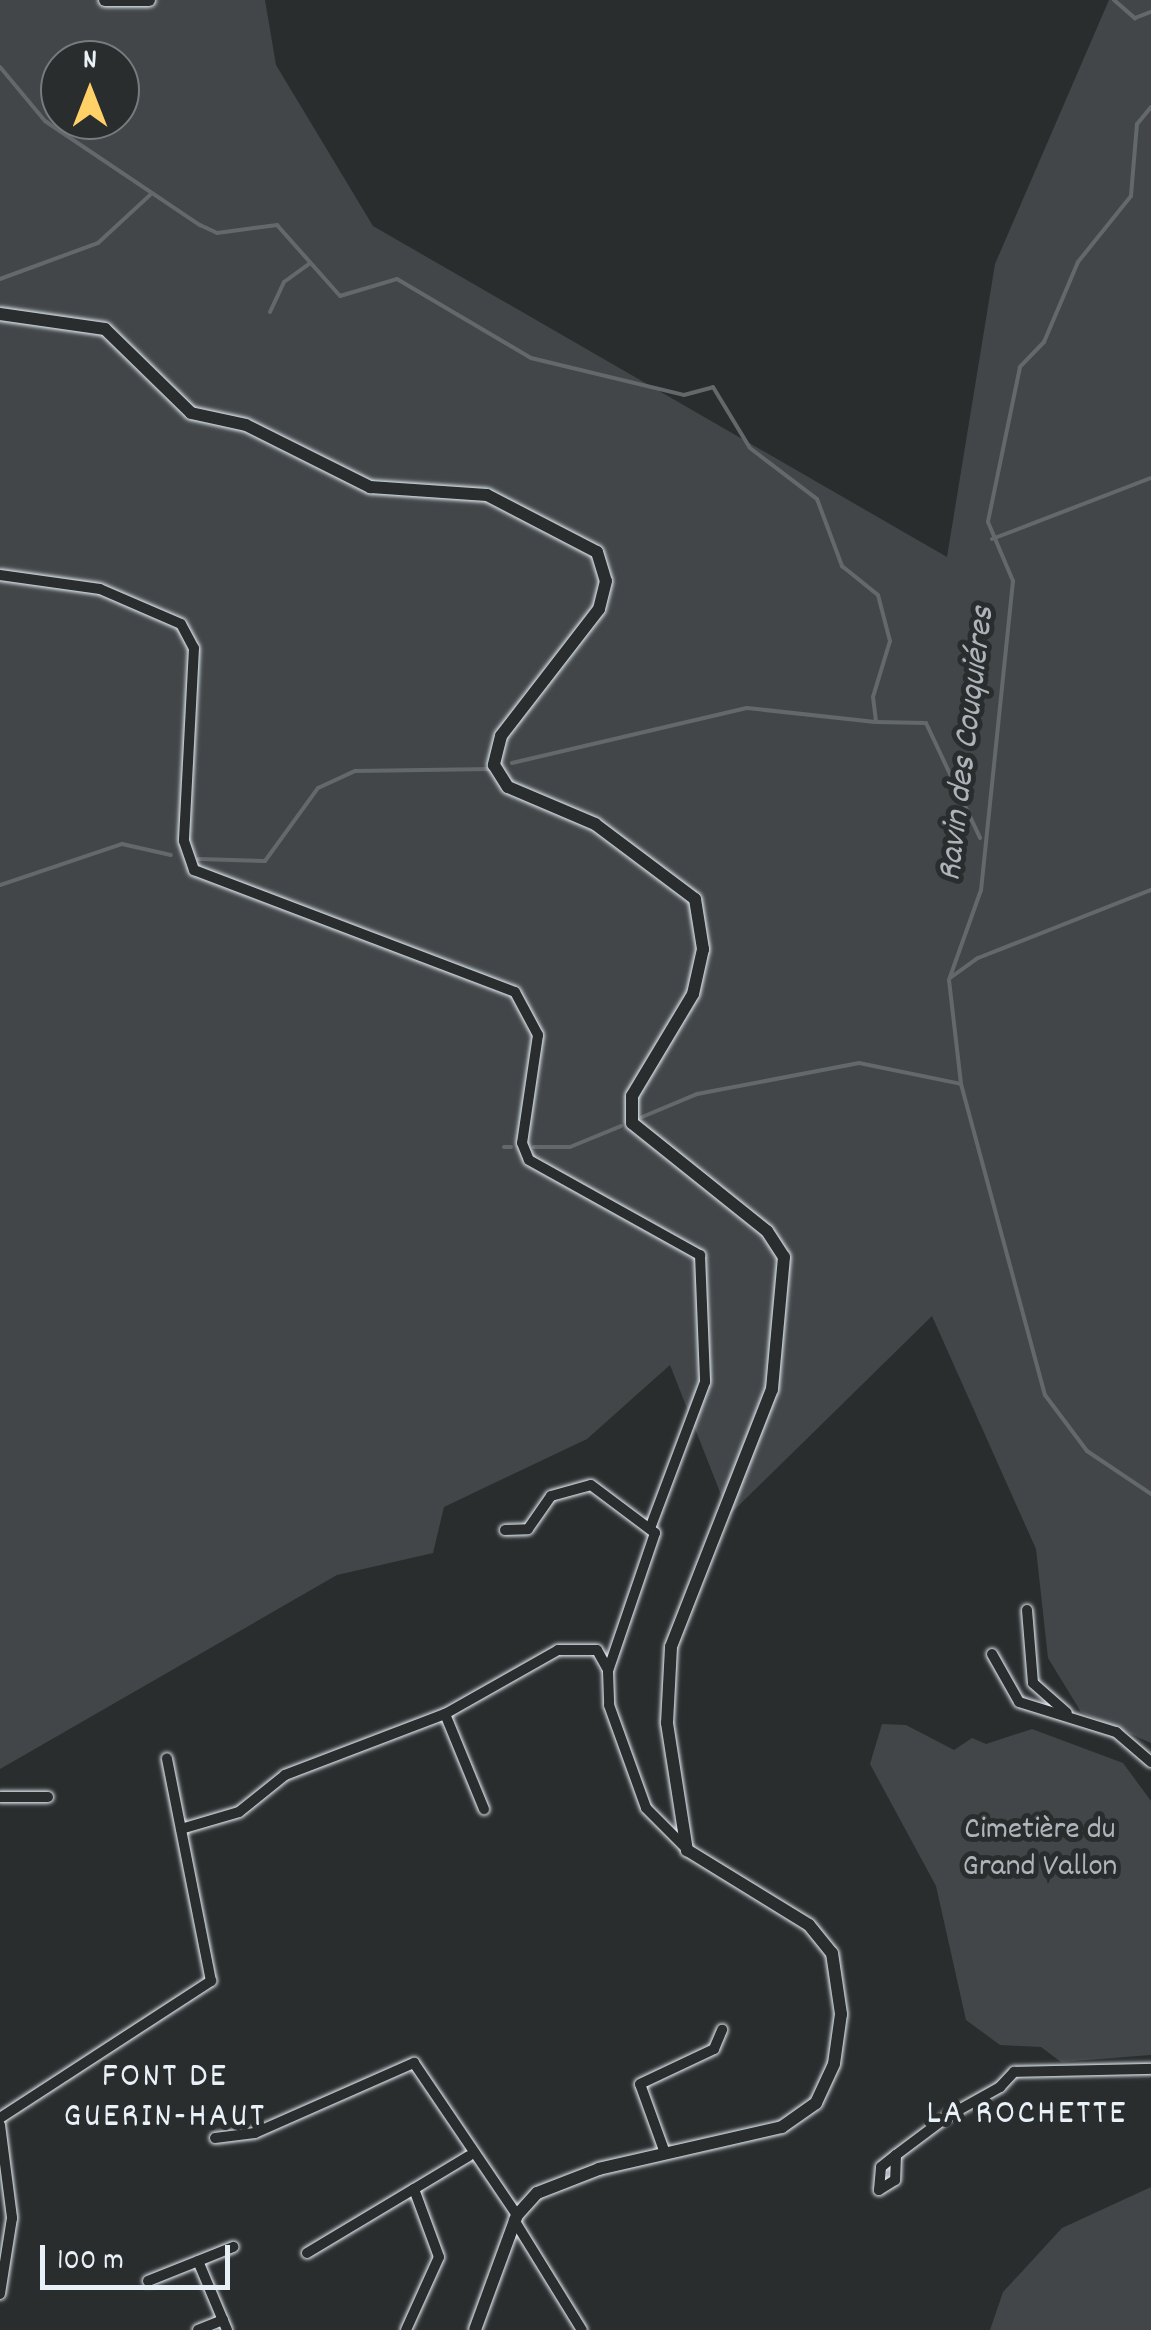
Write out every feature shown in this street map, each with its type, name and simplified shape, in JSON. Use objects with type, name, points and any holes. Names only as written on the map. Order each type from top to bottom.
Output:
[{"type":"street","points":[[105,0],[149,0]]},
{"type":"street","points":[[0,314],[105,330],[192,412],[260,431],[370,487],[487,495],[581,539],[605,566],[599,609],[502,736],[494,765],[508,787],[595,824],[694,898],[700,969],[632,1096],[632,1123],[772,1236],[785,1265],[772,1389],[669,1660],[684,1846]]},
{"type":"street","points":[[0,575],[100,590],[181,624],[194,648],[184,841],[194,870],[516,992],[538,1034],[522,1143],[529,1160],[700,1255],[705,1382],[651,1526],[655,1545],[608,1671]]},
{"type":"street","points":[[505,1530],[535,1525],[551,1496],[585,1485],[651,1526]]},
{"type":"street","points":[[1026,1610],[1033,1683],[1071,1716]]},
{"type":"street","points":[[181,1829],[239,1812],[285,1775],[445,1714],[558,1650],[597,1650],[608,1671],[621,1752],[650,1816],[684,1846],[818,1932],[837,1966],[840,2034],[828,2082],[803,2116],[554,2184],[516,2217],[474,2330]]},
{"type":"street","points":[[992,1654],[1016,1700],[1123,1736],[1151,1762]]},
{"type":"street","points":[[445,1714],[484,1810]]},
{"type":"street","points":[[0,2294],[12,2218],[0,2121],[208,1985],[212,1961],[167,1758]]},
{"type":"street","points":[[0,1796],[48,1797]]},
{"type":"street","points":[[665,2153],[640,2084],[714,2049],[722,2030]]},
{"type":"street","points":[[215,2138],[255,2133],[414,2063],[469,2156],[516,2217],[582,2330]]},
{"type":"street","points":[[896,2155],[1014,2072],[1151,2068]]},
{"type":"street","points":[[307,2253],[469,2156]]},
{"type":"street","points":[[406,2330],[440,2256],[414,2189]]},
{"type":"street","points":[[148,2281],[232,2247]]},
{"type":"street","points":[[198,2261],[225,2325],[198,2330]]},
{"type":"green space","points":[[0,0],[265,0],[276,65],[373,226],[947,557],[995,264],[1109,0],[1151,0],[1151,1743],[1081,1712],[1048,1658],[1036,1549],[932,1316],[729,1515],[670,1365],[587,1439],[444,1507],[433,1553],[337,1575],[0,1769]]},
{"type":"green space","name":"Cimetière du Grand Vallon","points":[[882,1724],[906,1725],[954,1750],[972,1738],[986,1744],[1032,1729],[1123,1763],[1151,1801],[1151,2055],[1061,2062],[1041,2047],[1000,2045],[966,2020],[936,1886],[870,1764]]},
{"type":"green space","points":[[1151,2187],[1151,2330],[990,2330],[1003,2292],[1062,2228]]},
{"type":"waterway","points":[[1114,0],[1135,18],[1151,12]]},
{"type":"waterway","points":[[0,67],[45,121],[200,225],[217,233],[277,225],[340,296],[397,279],[531,358],[684,395],[713,387],[750,448],[817,499],[842,566],[878,595],[890,641],[873,697],[876,722],[926,723],[980,838]]},
{"type":"waterway","name":"Ravin des Couquiéres","points":[[1151,107],[1137,124],[1131,196],[1078,262],[1044,342],[1020,367],[988,522],[1013,581],[981,890],[949,980],[961,1084],[1045,1395],[1087,1451],[1151,1494]]},
{"type":"waterway","points":[[0,279],[98,243],[150,195]]},
{"type":"waterway","points":[[270,312],[284,282],[309,264]]},
{"type":"waterway","points":[[992,539],[1151,478]]},
{"type":"waterway","points":[[512,763],[747,708],[875,722]]},
{"type":"waterway","points":[[199,859],[265,861],[318,788],[355,771],[492,769]]},
{"type":"waterway","points":[[0,885],[122,844],[171,855]]},
{"type":"waterway","points":[[950,978],[978,958],[1151,890]]},
{"type":"waterway","points":[[642,1117],[697,1094],[859,1063],[961,1084]]},
{"type":"waterway","points":[[534,1147],[570,1147],[621,1126]]},
{"type":"waterway","points":[[504,1147],[511,1147]]},
{"type":"district","name":"FONT DE GUERIN-HAUT","points":[[165,2098]]},
{"type":"district","name":"LA ROCHETTE","points":[[1027,2115]]}]
